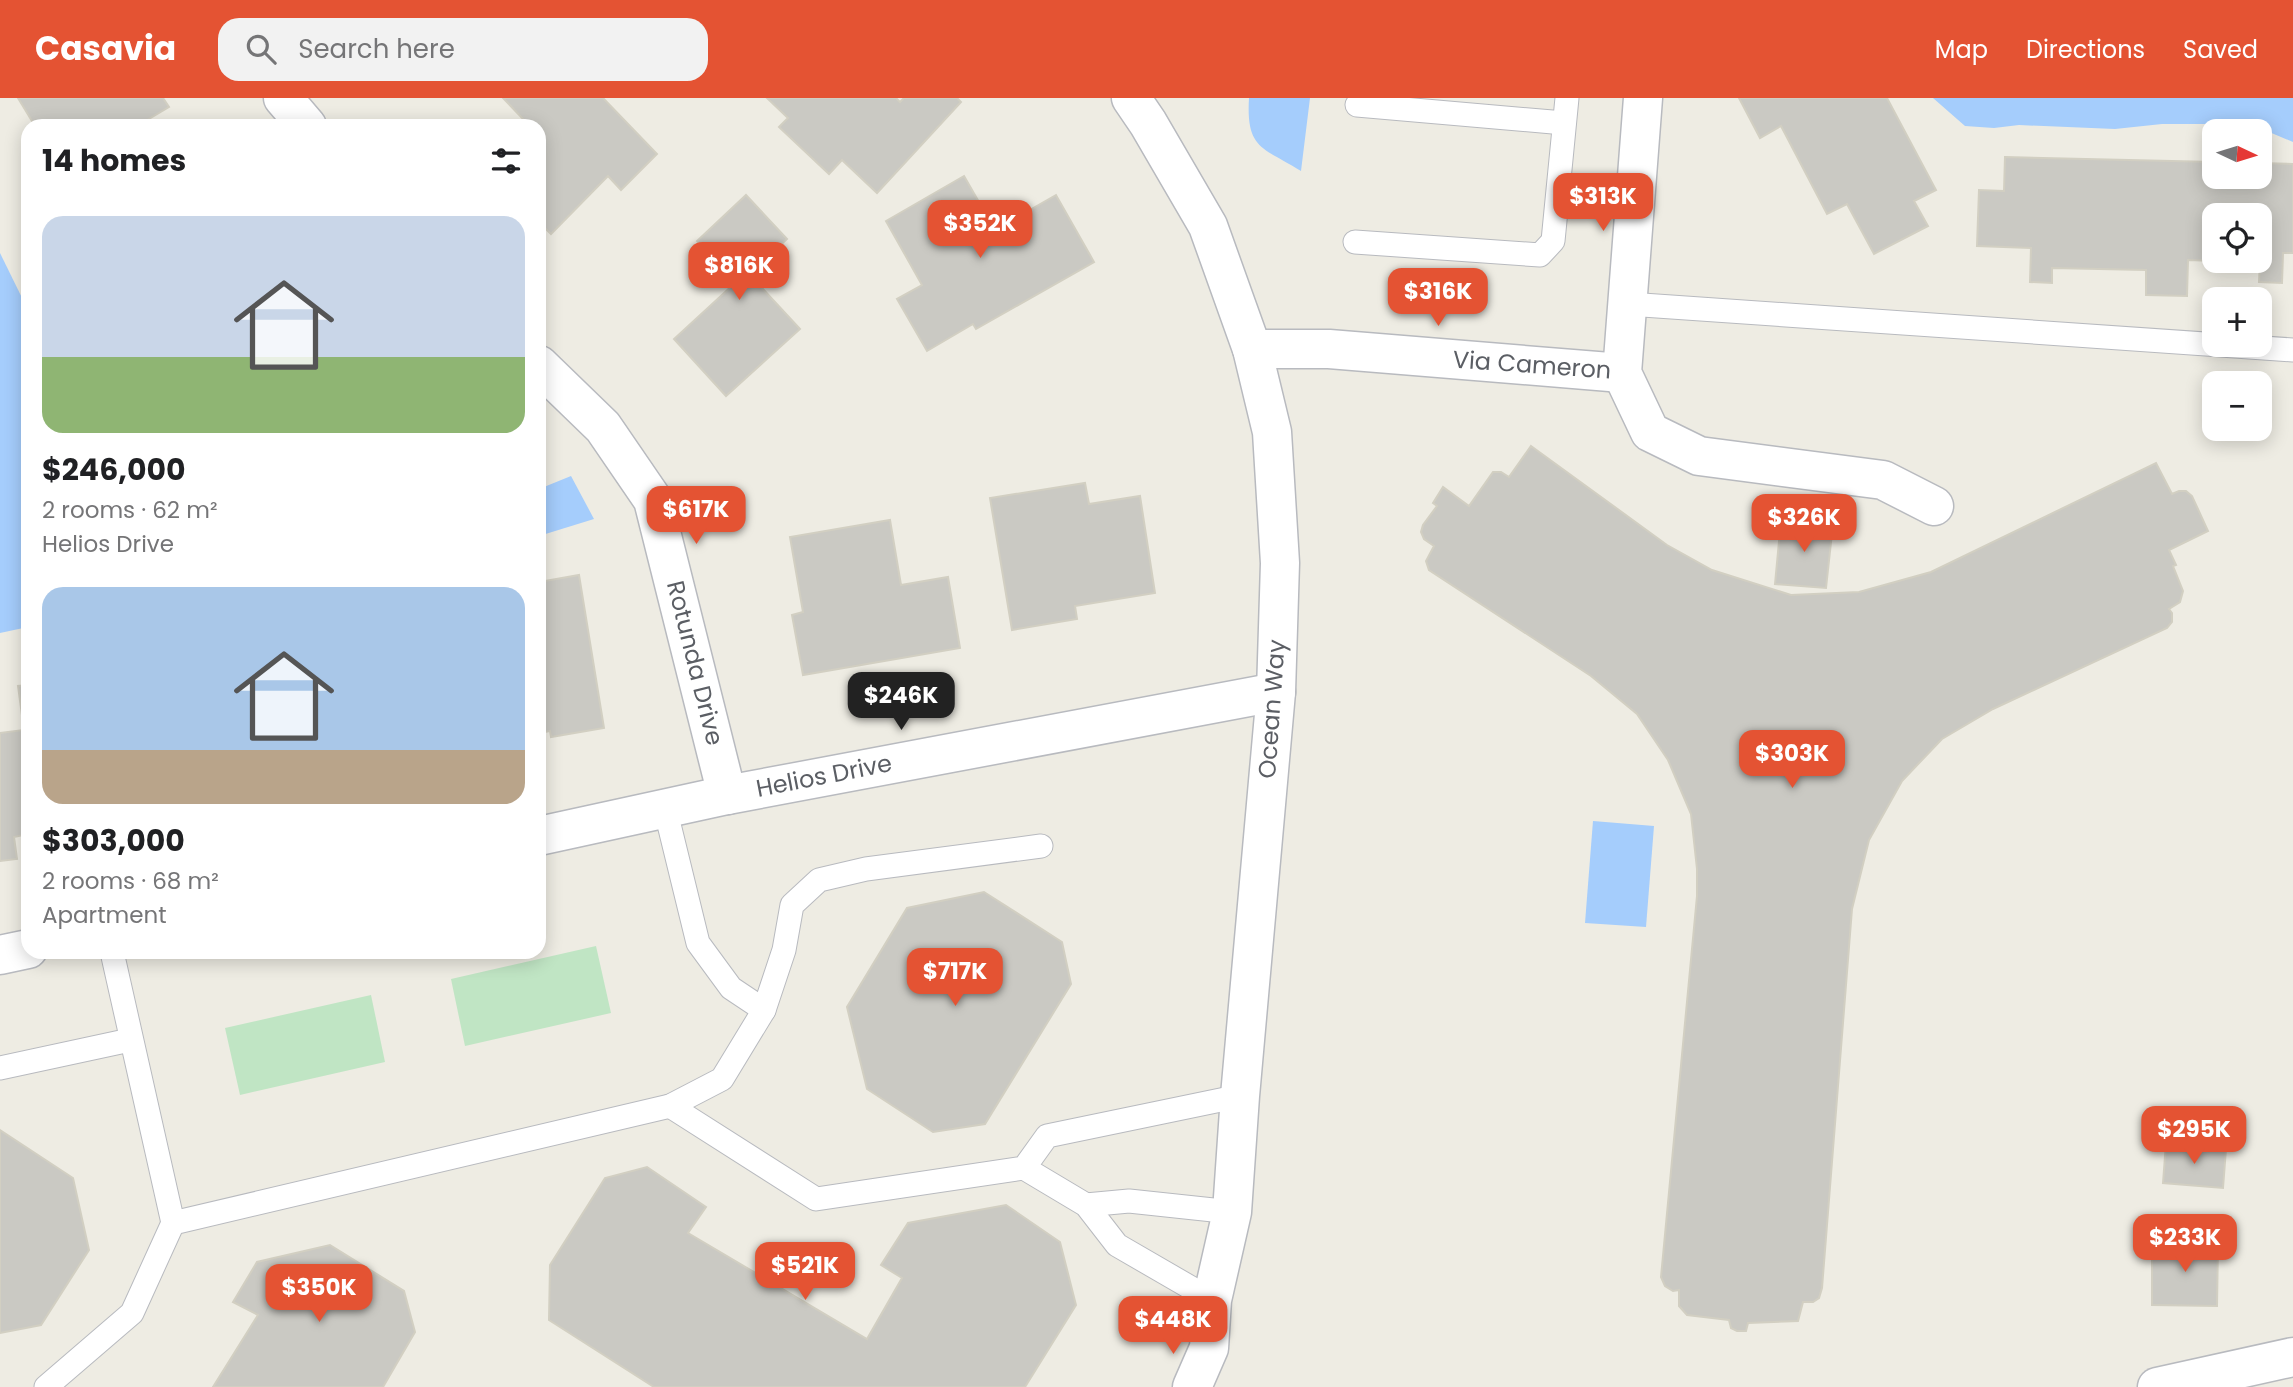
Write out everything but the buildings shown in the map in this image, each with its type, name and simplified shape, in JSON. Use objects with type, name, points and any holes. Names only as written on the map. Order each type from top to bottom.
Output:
[{"type":"street","points":[[283,98],[301,119]]},
{"type":"street","name":"Ocean Way","points":[[1131,98],[1208,226],[1252,349],[1272,432],[1280,563],[1276,692],[1232,1212],[1212,1300],[1209,1348],[1220,1387]]},
{"type":"street","name":"Via Cameron","points":[[1252,349],[1329,349],[1622,373],[1643,98]]},
{"type":"street","name":"Rotunda Drive","points":[[546,372],[603,427],[653,500],[727,794]]},
{"type":"street","points":[[1622,373],[1650,432],[1699,456],[1883,480],[1934,506]]},
{"type":"street","name":"Helios Drive","points":[[546,834],[727,794],[1276,692]]},
{"type":"street","points":[[0,955],[21,950]]},
{"type":"street","name":"Ocean Way","points":[[1192,1387],[1209,1348]]},
{"type":"street","points":[[2157,1387],[2293,1357]]},
{"type":"lane","points":[[1355,242],[1540,255],[1553,241],[1567,98]]},
{"type":"lane","points":[[1357,105],[1564,123]]},
{"type":"lane","points":[[1628,304],[2293,350]]},
{"type":"lane","points":[[665,808],[698,943],[731,988],[764,1010]]},
{"type":"lane","points":[[173,1223],[670,1105],[722,1079],[764,1010],[784,950],[792,905],[819,880],[866,869],[1041,846]]},
{"type":"lane","points":[[46,1387],[132,1314],[173,1223],[113,959]]},
{"type":"lane","points":[[0,1068],[130,1040]]},
{"type":"lane","points":[[1024,1168],[1047,1136],[1240,1096]]},
{"type":"lane","points":[[670,1105],[816,1199],[1024,1168],[1086,1205],[1117,1245],[1212,1300]]},
{"type":"lane","points":[[1086,1205],[1129,1201],[1232,1212]]},
{"type":"green space","points":[[596,946],[611,1013],[465,1046],[451,979]]},
{"type":"green space","points":[[371,995],[385,1062],[240,1095],[225,1028]]},
{"type":"water","points":[[1249,98],[1310,98],[1301,171],[1259,145],[1250,128]]},
{"type":"water","points":[[1933,98],[2293,98],[2293,142],[2272,133],[2272,119],[2202,119],[2202,124],[2162,124],[2115,129],[1965,126]]},
{"type":"water","points":[[0,253],[21,296],[21,628],[0,633]]},
{"type":"water","points":[[571,476],[594,519],[546,534],[546,486]]},
{"type":"water","points":[[1593,821],[1654,826],[1646,927],[1585,923]]}]
